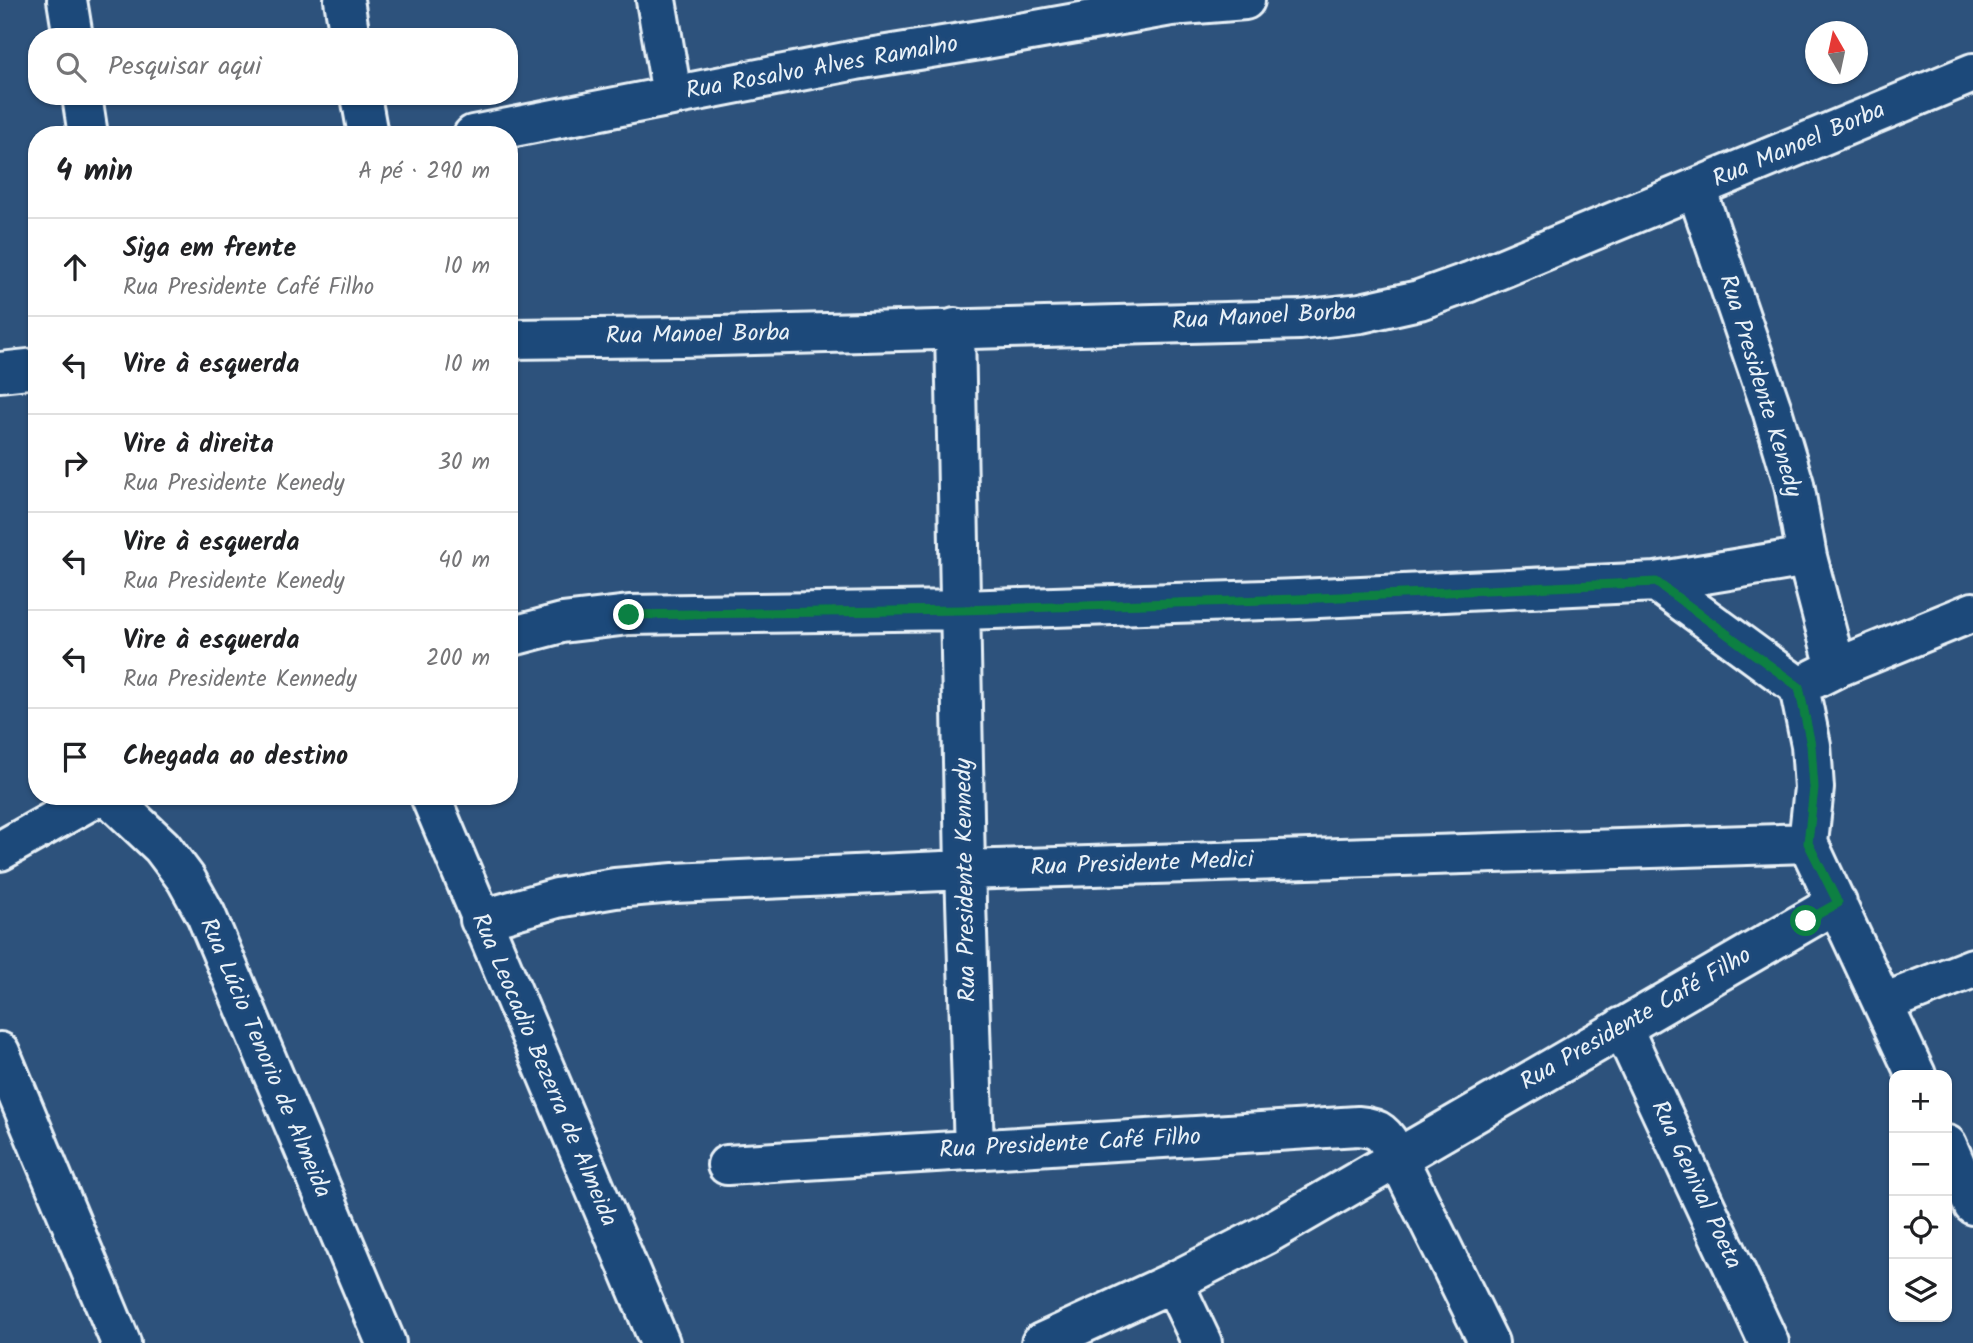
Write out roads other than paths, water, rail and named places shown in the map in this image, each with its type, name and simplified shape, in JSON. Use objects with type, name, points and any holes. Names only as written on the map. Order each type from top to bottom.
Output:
[{"type":"street","points":[[67,0],[72,28]]},
{"type":"street","points":[[344,0],[349,28]]},
{"type":"street","points":[[656,0],[671,95]]},
{"type":"street","name":"Rua Rosalvo Alves Ramalho","points":[[518,126],[856,60],[986,39],[1170,3],[1245,0]]},
{"type":"street","name":"Rua Manoel Borba","points":[[518,339],[1300,320],[1361,313],[1419,300],[1469,282],[1973,73]]},
{"type":"street","points":[[83,105],[87,126]]},
{"type":"street","points":[[363,105],[366,126]]},
{"type":"street","name":"Rua Presidente Kenedy","points":[[1696,188],[1772,410],[1794,484],[1807,557],[1836,668]]},
{"type":"street","name":"Rua Presidente Kennedy","points":[[955,328],[965,870],[974,1150]]},
{"type":"street","points":[[0,372],[28,369]]},
{"type":"street","points":[[518,635],[562,623],[629,615],[961,610],[1656,582],[1807,557]]},
{"type":"street","points":[[1656,582],[1799,687],[1812,755],[1814,788],[1808,843],[1914,1070]]},
{"type":"street","points":[[1799,687],[1836,668],[1973,612]]},
{"type":"street","points":[[0,851],[82,805]]},
{"type":"street","name":"Rua Lúcio Tenorio de Almeida","points":[[118,805],[162,847],[186,879],[206,915],[386,1343]]},
{"type":"street","name":"Rua Leocadio Bezerra de Almeida","points":[[434,805],[660,1343]]},
{"type":"street","name":"Rua Presidente Medici","points":[[480,920],[556,898],[615,888],[965,870],[1808,843]]},
{"type":"street","name":"Rua Presidente Café Filho","points":[[1041,1343],[1173,1282],[1265,1235],[1838,903]]},
{"type":"street","points":[[1884,1003],[1973,968]]},
{"type":"street","name":"Rua Genival Poeta","points":[[1622,1027],[1769,1343]]},
{"type":"street","points":[[0,1052],[121,1343]]},
{"type":"street","name":"Rua Presidente Café Filho","points":[[727,1165],[1358,1126],[1373,1127],[1381,1131],[1398,1158]]},
{"type":"street","points":[[1952,1157],[1973,1205]]},
{"type":"street","points":[[1398,1158],[1489,1343]]},
{"type":"street","points":[[1173,1282],[1202,1343]]}]
